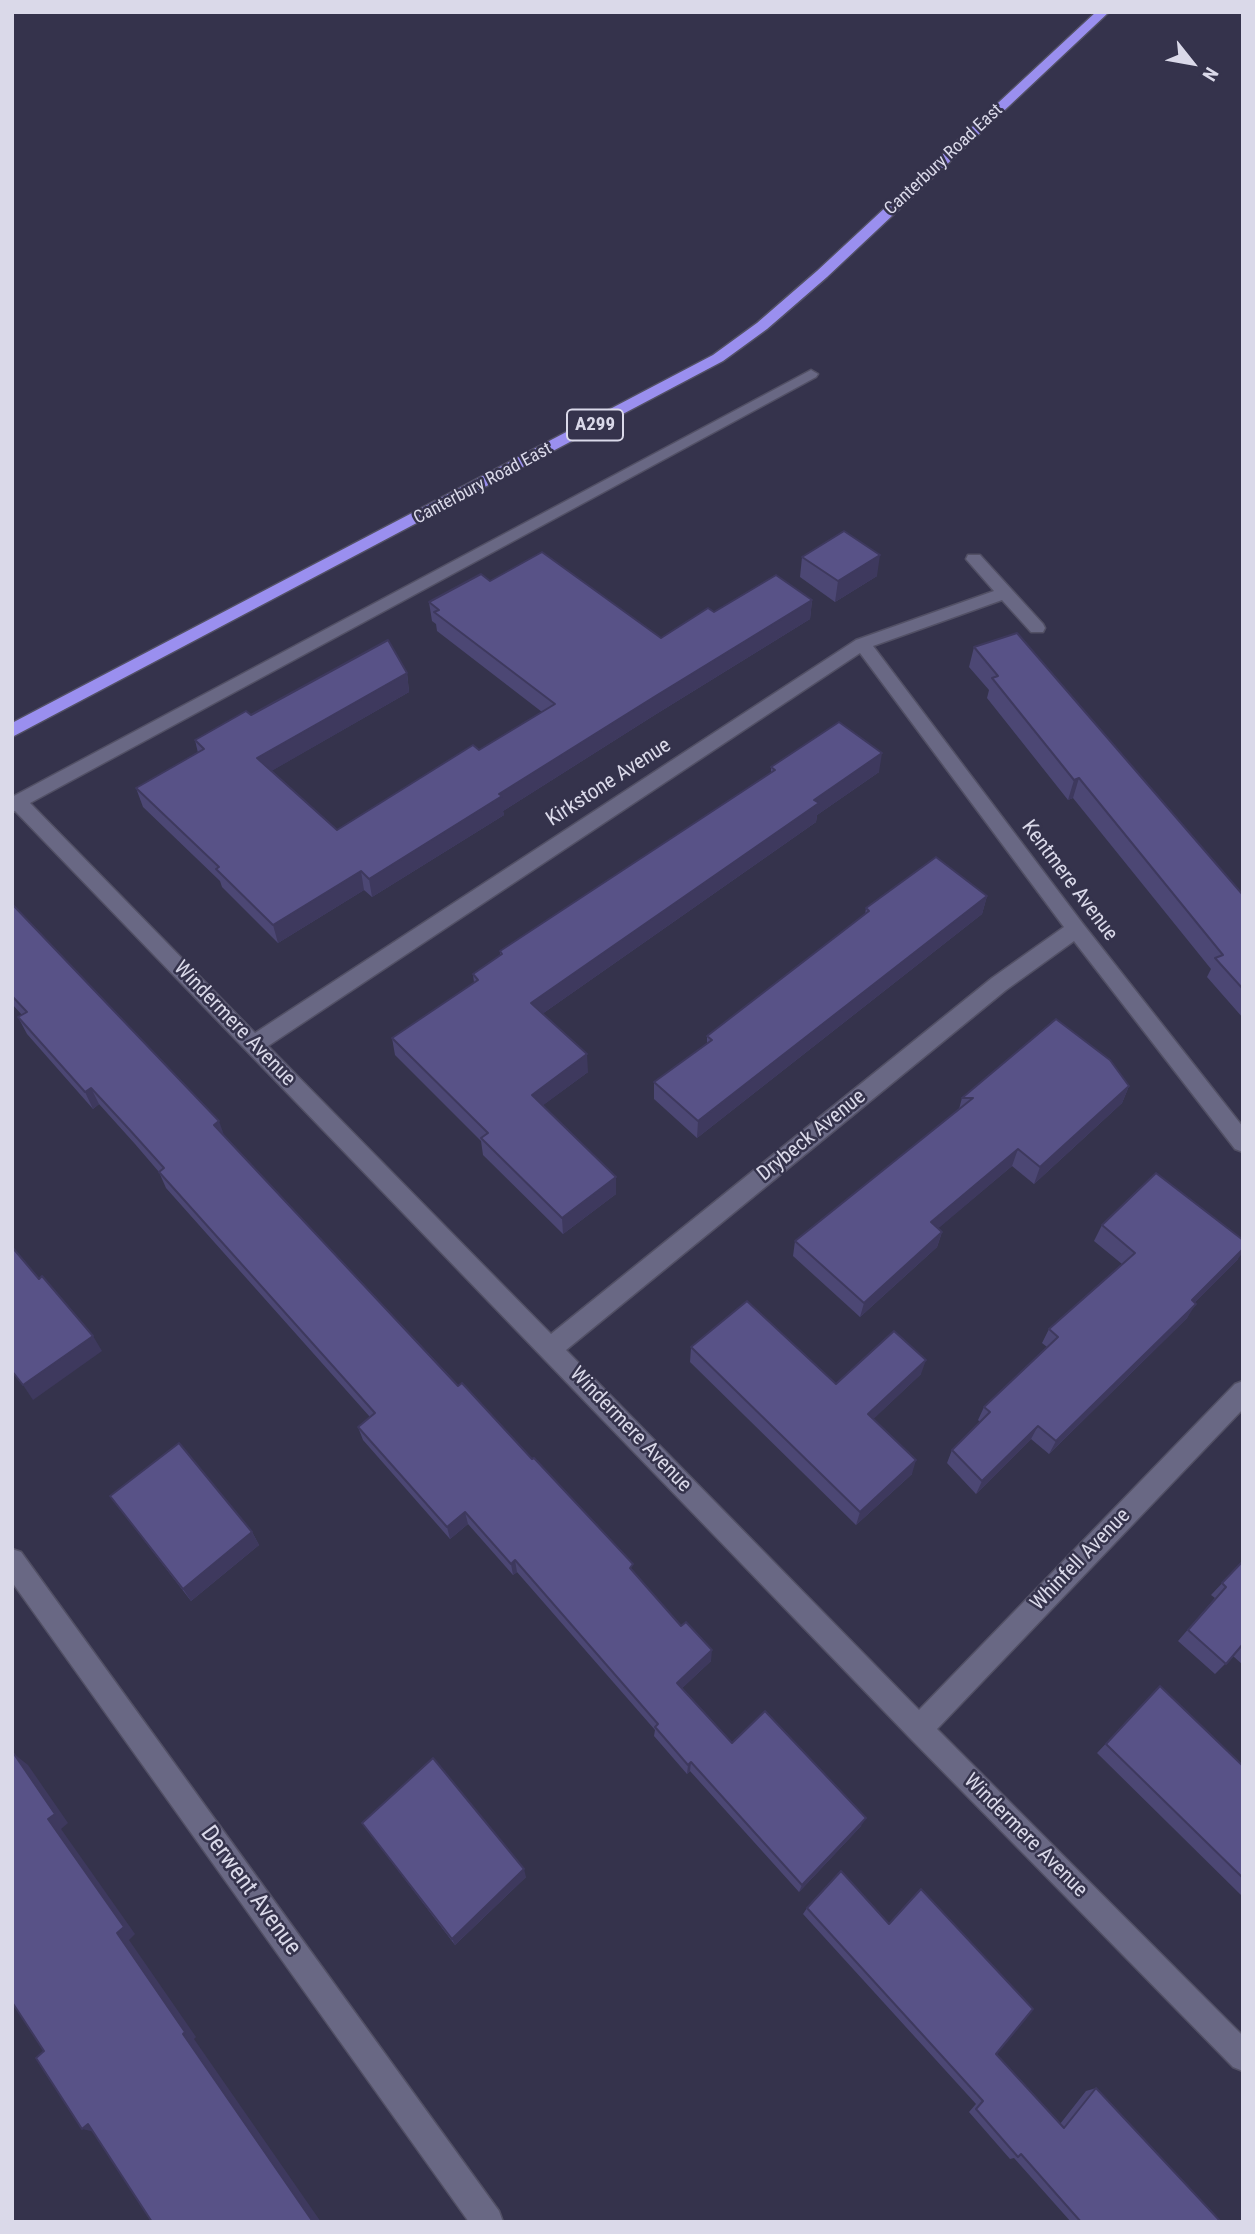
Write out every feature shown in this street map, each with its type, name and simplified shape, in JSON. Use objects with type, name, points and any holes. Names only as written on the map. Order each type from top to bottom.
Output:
[{"type":"highway","name":"Canterbury Road East","points":[[12,731],[718,358],[762,326],[822,274],[1104,12]]},
{"type":"street","points":[[15,803],[811,374]]},
{"type":"street","points":[[974,559],[1037,628]]},
{"type":"street","name":"Kirkstone Avenue","points":[[254,1044],[862,644],[1005,593]]},
{"type":"street","name":"Kentmere Avenue","points":[[862,644],[1076,929],[1243,1143]]},
{"type":"street","name":"Windermere Avenue","points":[[15,803],[254,1044],[919,1729],[1243,2057]]},
{"type":"street","name":"Drybeck Avenue","points":[[551,1348],[999,984],[1076,929]]},
{"type":"street","name":"Whinfell Avenue","points":[[919,1729],[1243,1392]]},
{"type":"street","name":"Derwent Avenue","points":[[12,1561],[488,2222]]},
{"type":"building","points":[[844,531],[880,555],[838,581],[802,557]]},
{"type":"building","points":[[542,552],[661,638],[708,608],[714,612],[776,575],[812,600],[499,794],[502,796],[369,879],[361,871],[273,925],[216,869],[219,867],[136,788],[204,749],[195,740],[246,711],[251,715],[388,640],[407,673],[257,758],[337,830],[473,745],[479,750],[555,704],[434,612],[439,610],[429,602],[481,574],[490,581]]},
{"type":"building","points":[[1017,633],[1243,895],[1243,989],[1215,958],[1223,955],[1079,778],[1074,780],[992,678],[998,676],[974,647]]},
{"type":"building","points":[[839,722],[882,753],[814,800],[819,803],[531,1003],[587,1054],[532,1095],[616,1177],[562,1218],[481,1138],[488,1133],[392,1038],[478,980],[473,974],[502,954],[500,951],[775,770],[771,767]]},
{"type":"building","points":[[936,857],[987,896],[698,1121],[654,1082],[712,1040],[707,1036],[869,911],[866,908]]},
{"type":"building","points":[[12,904],[219,1121],[214,1125],[458,1386],[462,1383],[633,1564],[630,1568],[681,1626],[686,1622],[712,1650],[677,1683],[732,1743],[765,1711],[866,1818],[802,1885],[691,1762],[688,1765],[655,1727],[658,1724],[515,1560],[511,1564],[465,1512],[447,1527],[358,1427],[375,1413],[159,1172],[164,1168],[128,1128],[91,1088],[85,1092],[18,1017],[27,1012],[12,996]]},
{"type":"building","points":[[1056,1019],[1110,1060],[1129,1086],[1040,1167],[1018,1149],[931,1222],[942,1232],[864,1303],[795,1241],[973,1098],[962,1098]]},
{"type":"building","points":[[1156,1173],[1243,1240],[1243,1249],[1192,1300],[1196,1304],[1056,1441],[1038,1426],[982,1481],[952,1450],[990,1412],[984,1407],[1058,1337],[1049,1329],[1135,1253],[1102,1225]]},
{"type":"building","points":[[12,1247],[39,1279],[42,1276],[93,1336],[23,1385],[12,1371]]},
{"type":"building","points":[[747,1301],[836,1384],[894,1331],[926,1360],[868,1414],[916,1460],[860,1512],[691,1347]]},
{"type":"building","points":[[179,1443],[252,1532],[183,1589],[110,1496]]},
{"type":"building","points":[[1243,1561],[1243,1644],[1226,1664],[1188,1630],[1226,1587],[1222,1583]]},
{"type":"building","points":[[1160,1686],[1243,1766],[1243,1878],[1106,1744]]},
{"type":"building","points":[[14,1754],[55,1814],[48,1819],[124,1927],[117,1933],[313,2222],[152,2222],[88,2124],[82,2129],[36,2058],[44,2051],[12,2002]]},
{"type":"building","points":[[433,1758],[524,1869],[452,1939],[362,1823]]},
{"type":"building","points":[[841,1871],[889,1924],[921,1889],[1033,2009],[996,2054],[1064,2128],[1096,2088],[1221,2222],[1081,2222],[1021,2154],[1018,2157],[976,2109],[983,2101],[807,1908]]}]
